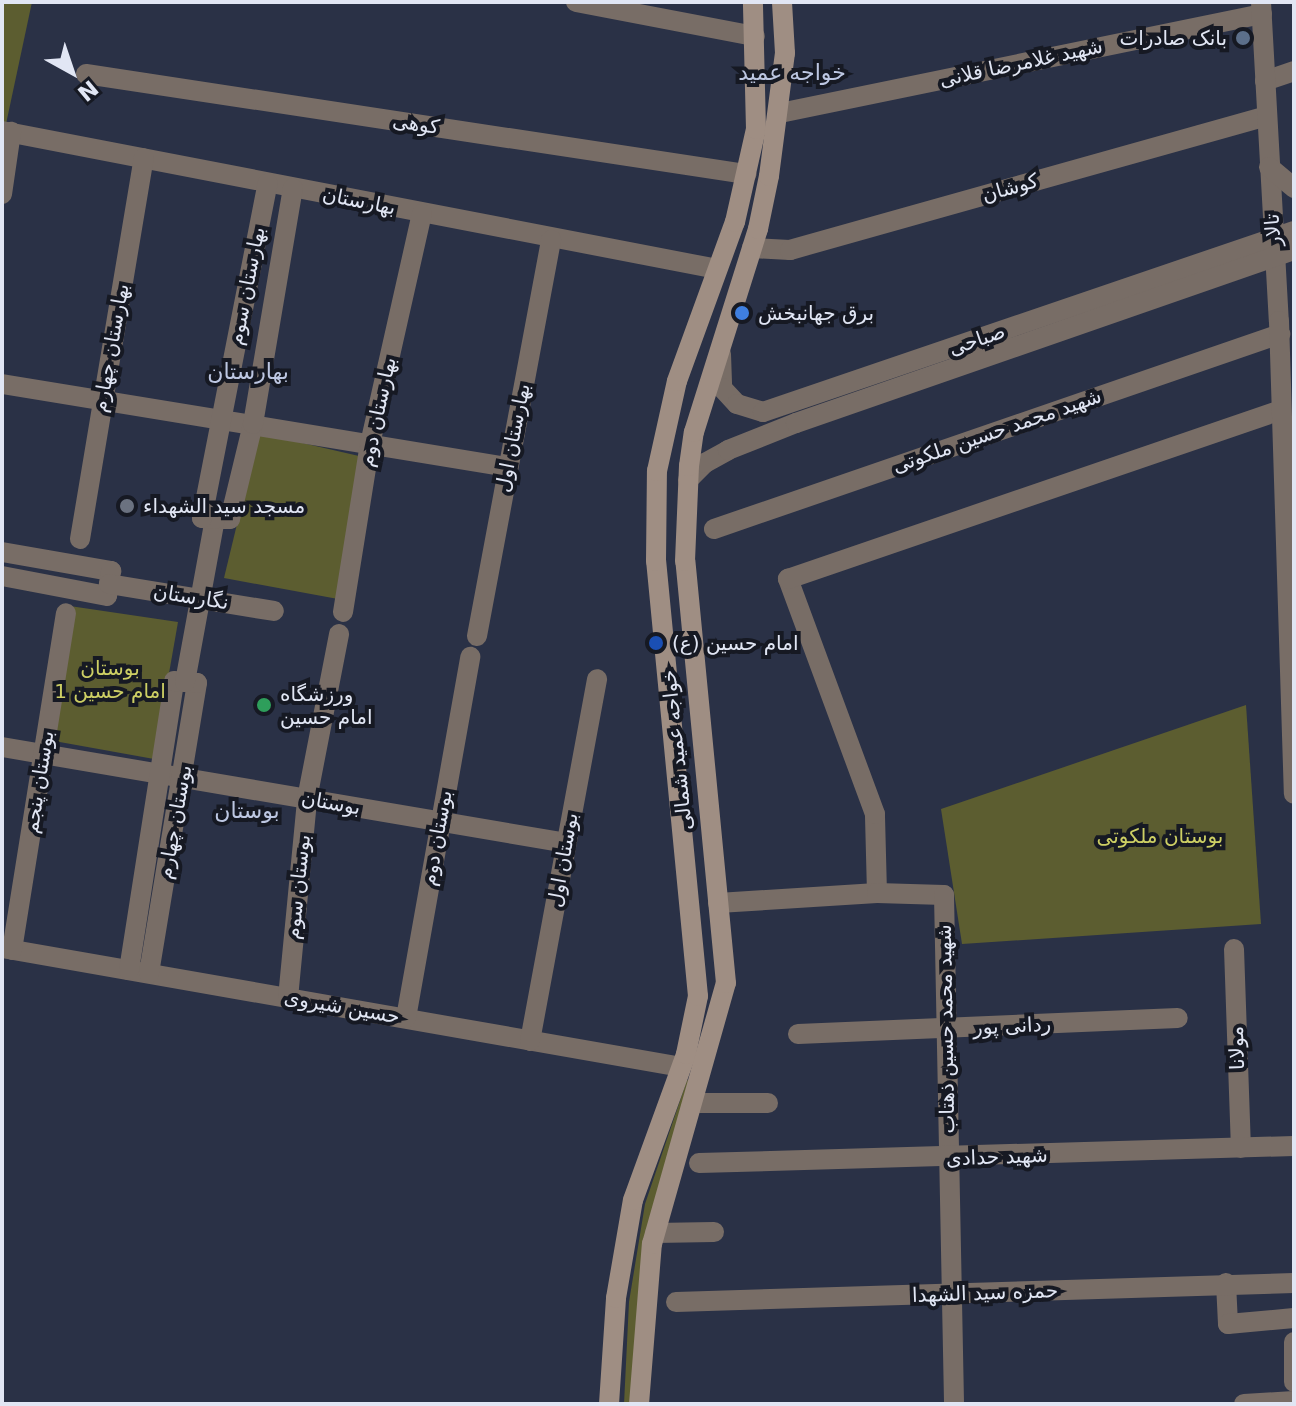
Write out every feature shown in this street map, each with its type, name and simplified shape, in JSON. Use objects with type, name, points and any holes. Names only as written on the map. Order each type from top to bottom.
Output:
[{"type":"main road","name":"خواجه عمید شمالی","points":[[609,1404],[616,1298],[633,1200],[695,1019],[698,967],[656,561],[655,510],[664,427],[717,269],[746,174],[756,129],[753,2]]},
{"type":"main road","name":"خواجه عمید شمالی","points":[[639,1404],[655,1233],[705,1070],[726,983],[687,587],[688,480],[694,432],[723,328],[752,248],[780,113],[785,53],[782,2]]},
{"type":"main road","points":[[755,43],[785,53]]},
{"type":"main road","points":[[681,1067],[705,1070]]},
{"type":"street","points":[[576,2],[755,43]]},
{"type":"street","name":"تالار","points":[[1262,8],[1269,167],[1281,248],[1278,307],[1281,410],[1288,436],[1294,794]]},
{"type":"street","name":"شهید غلامرضا قلانی","points":[[780,113],[1262,8]]},
{"type":"street","points":[[1265,81],[1294,71]]},
{"type":"street","name":"کوهی","points":[[86,74],[746,174]]},
{"type":"street","name":"کوشان","points":[[752,248],[790,250],[1266,116]]},
{"type":"street","points":[[2,194],[7,132]]},
{"type":"street","name":"بهارستان","points":[[7,132],[551,240],[717,269]]},
{"type":"street","name":"بهارستان چهارم","points":[[80,539],[144,158]]},
{"type":"street","points":[[1269,167],[1294,188]]},
{"type":"street","name":"بهارستان سوم","points":[[268,183],[202,518],[230,519],[253,424],[293,188]]},
{"type":"street","name":"بهارستان دوم","points":[[343,612],[370,444],[422,214]]},
{"type":"street","name":"صباحی","points":[[688,480],[728,450],[851,394],[1281,248],[1294,231]]},
{"type":"street","name":"بهارستان اول","points":[[477,636],[551,240]]},
{"type":"street","points":[[1278,307],[1294,285]]},
{"type":"street","name":"صباحی","points":[[723,328],[722,388],[737,404],[763,412],[851,394]]},
{"type":"street","name":"شهید محمد حسین ملکوتی","points":[[714,529],[1280,334]]},
{"type":"street","points":[[2,384],[507,467]]},
{"type":"street","points":[[718,903],[877,893],[875,814],[788,579],[1281,410]]},
{"type":"street","name":"بهارستان سوم","points":[[197,598],[215,519]]},
{"type":"street","name":"نگارستان","points":[[2,552],[111,571],[107,596],[2,576]]},
{"type":"street","name":"نگارستان","points":[[109,584],[274,611]]},
{"type":"street","name":"بوستان چهارم","points":[[185,682],[197,598]]},
{"type":"street","name":"بوستان پنجم","points":[[7,949],[66,613]]},
{"type":"street","name":"بوستان سوم","points":[[288,998],[307,799],[339,634]]},
{"type":"street","name":"بوستان دوم","points":[[406,1018],[470,657]]},
{"type":"street","name":"بوستان اول","points":[[530,1041],[597,679]]},
{"type":"street","name":"بوستان چهارم","points":[[174,681],[197,683],[182,777],[139,971],[174,681]]},
{"type":"street","name":"بوستان","points":[[2,747],[566,843]]},
{"type":"street","name":"شهید محمد حسین ذهتاب","points":[[877,893],[944,895],[954,1404]]},
{"type":"street","name":"حسین شیروی","points":[[7,949],[681,1067]]},
{"type":"street","name":"مولانا","points":[[1234,949],[1241,1148]]},
{"type":"street","name":"ردانی پور","points":[[798,1034],[1178,1018]]},
{"type":"street","points":[[695,1103],[768,1103]]},
{"type":"street","name":"شهید حدادی","points":[[699,1163],[949,1159],[1294,1146]]},
{"type":"street","points":[[655,1233],[714,1232]]},
{"type":"street","points":[[1226,1283],[1228,1324],[1294,1318]]},
{"type":"street","name":"حمزه سید الشهدا","points":[[676,1302],[1294,1283]]},
{"type":"street","points":[[1294,1342],[1294,1382]]},
{"type":"street","points":[[1244,1404],[1294,1401]]},
{"type":"green space","points":[[2,2],[32,2],[6,124],[2,124]]},
{"type":"green space","points":[[259,433],[359,456],[338,599],[224,578]]},
{"type":"green space","name":"بوستان امام حسین 1","points":[[63,605],[178,622],[154,759],[43,739]]},
{"type":"green space","name":"بوستان ملکوتی","points":[[1246,705],[1261,924],[962,944],[941,809]]},
{"type":"green space","points":[[687,1080],[695,1084],[657,1197],[632,1404],[624,1404],[629,1302],[645,1204]]},
{"type":"place","name":"بانک صادرات","points":[[1243,38]]},
{"type":"place","name":"برق جهانبخش","points":[[742,313]]},
{"type":"place","name":"مسجد سید الشهداء","points":[[127,506]]},
{"type":"place","name":"امام حسین (ع)","points":[[656,643]]},
{"type":"place","name":"ورزشگاه امام حسین","points":[[264,705]]},
{"type":"district","name":"خواجه عمید","points":[[792,73]]},
{"type":"district","name":"بهارستان","points":[[248,372]]},
{"type":"district","name":"بوستان","points":[[247,811]]}]
